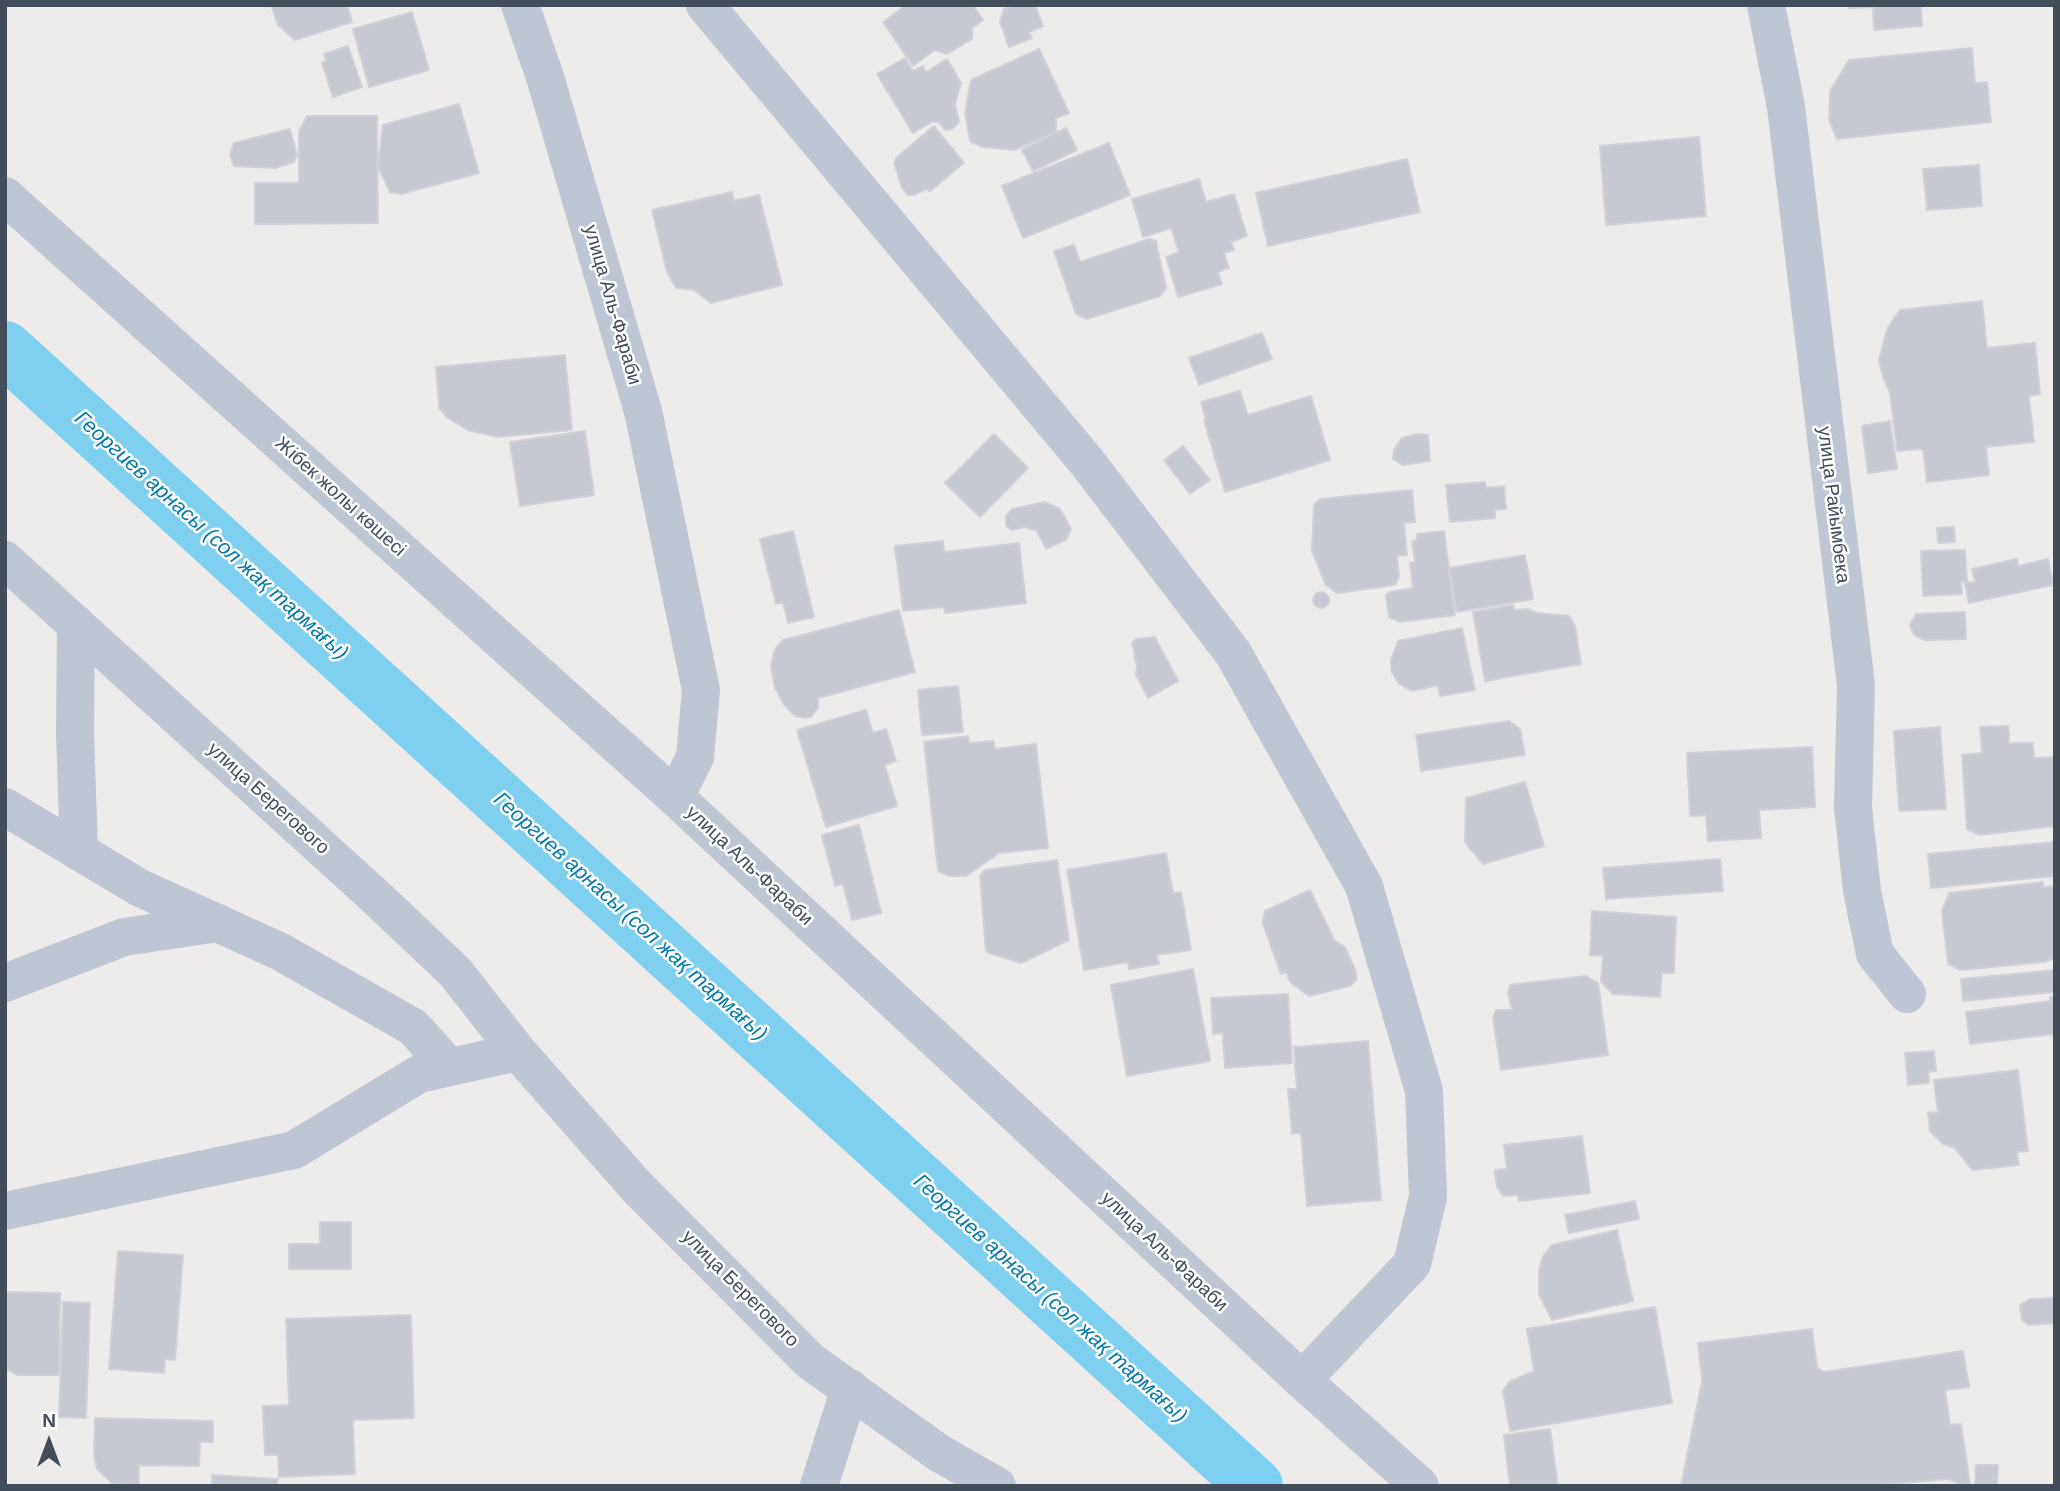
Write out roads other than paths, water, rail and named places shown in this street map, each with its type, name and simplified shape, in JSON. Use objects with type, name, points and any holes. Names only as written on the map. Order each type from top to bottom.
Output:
[{"type":"street","name":"улица Аль-Фараби","points":[[520,5],[545,77],[643,411],[701,690],[695,757],[675,797],[1302,1380],[1420,1486]]},
{"type":"street","points":[[705,5],[1086,461],[1233,653],[1364,886],[1424,1091],[1429,1197],[1412,1264],[1302,1380]]},
{"type":"street","name":"улица Райымбека","points":[[1766,5],[1786,107],[1856,685],[1853,807],[1862,891],[1875,954],[1907,995]]},
{"type":"street","name":"Жібек жолы көшесі","points":[[5,196],[675,797]]},
{"type":"street","name":"улица Берегового","points":[[5,560],[455,972],[517,1052],[646,1195],[810,1361],[939,1453],[997,1486]]},
{"type":"street","points":[[76,624],[75,733],[79,852]]},
{"type":"street","points":[[5,807],[140,888],[279,951],[413,1027],[449,1067]]},
{"type":"street","points":[[5,982],[124,937],[218,923]]},
{"type":"street","points":[[5,1211],[294,1150],[419,1074],[517,1052]]},
{"type":"street","points":[[819,1486],[850,1388]]},
{"type":"waterway","name":"Георгиев арнасы (сол жақ тармағы)","points":[[5,349],[1255,1486]]}]
